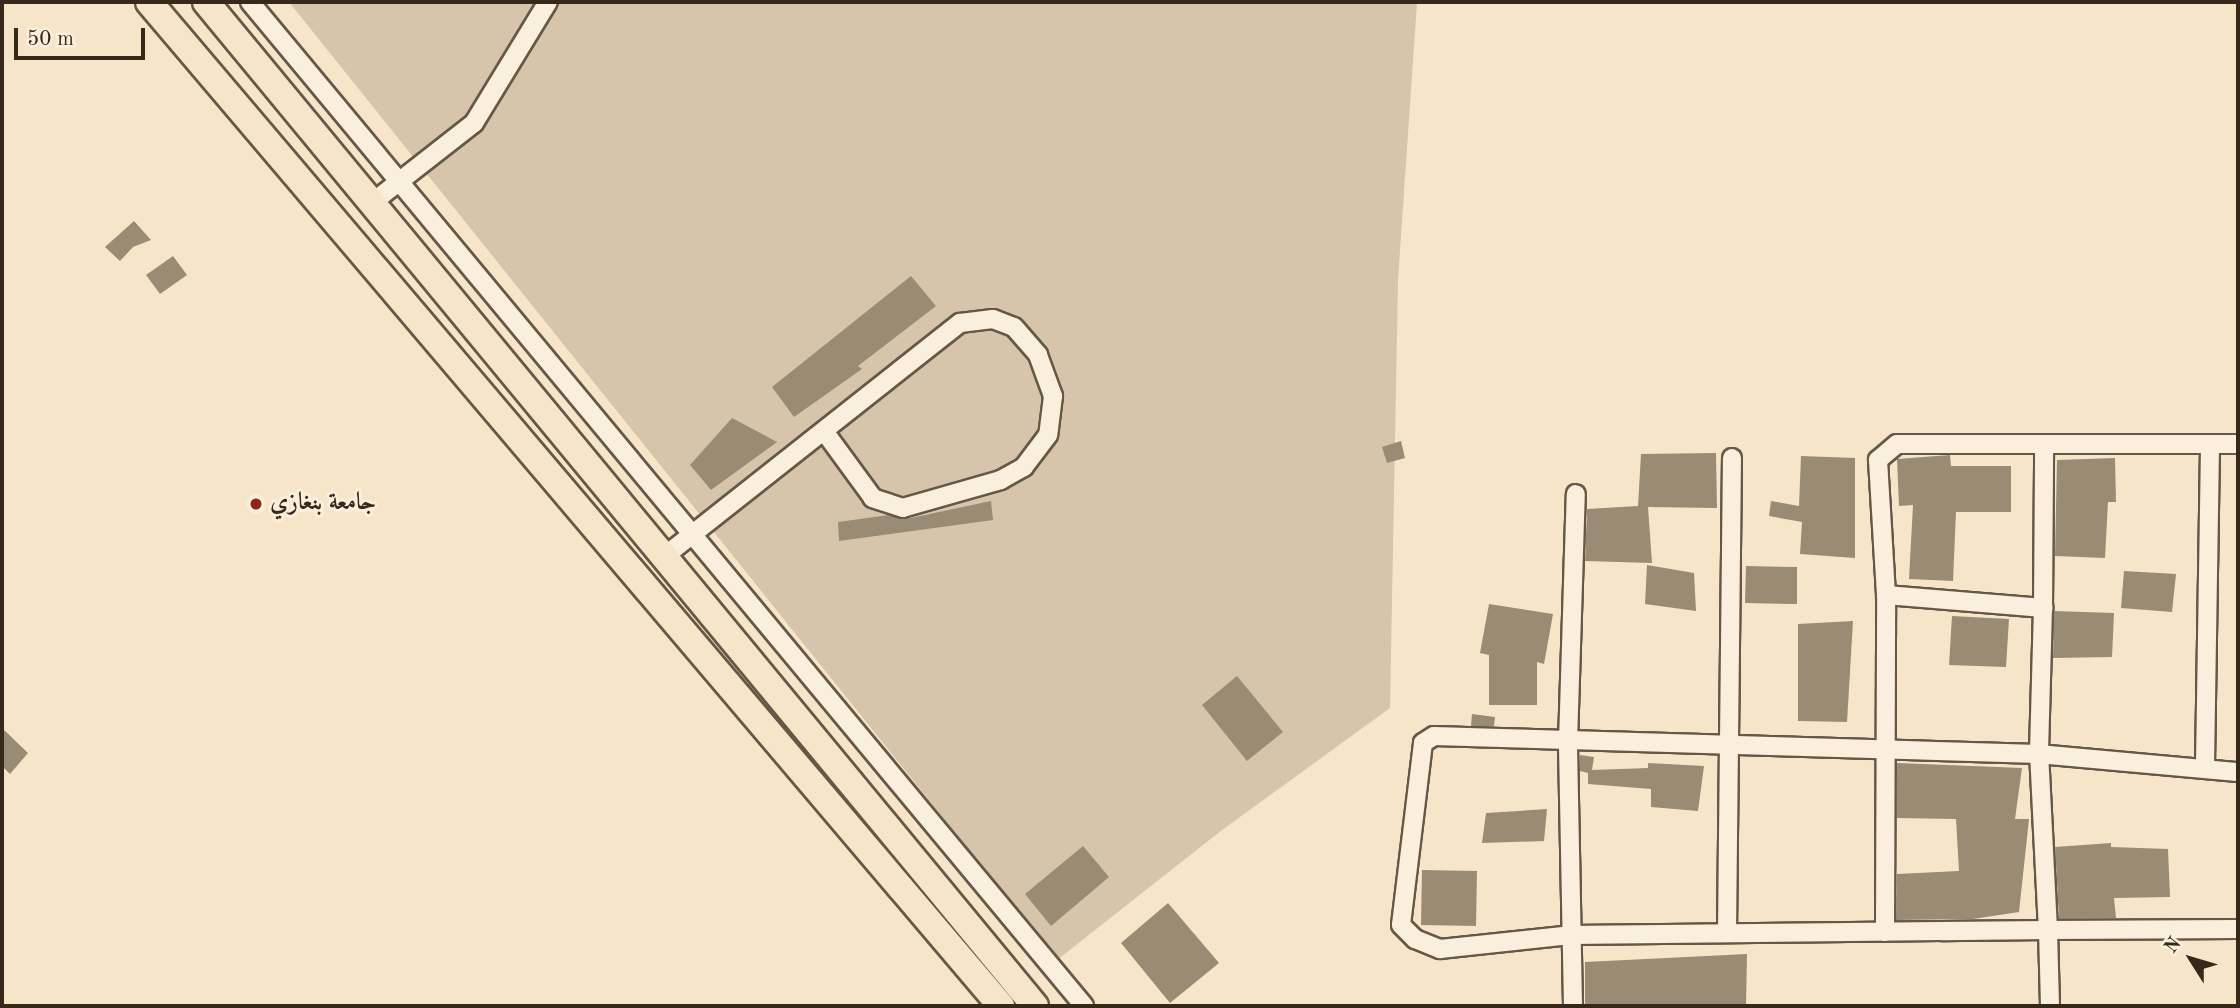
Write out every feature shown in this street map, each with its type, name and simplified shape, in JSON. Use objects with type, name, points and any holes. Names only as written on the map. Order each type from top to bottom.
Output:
[{"type":"highway","points":[[149,2],[1002,1006]]},
{"type":"highway","points":[[206,2],[373,202],[661,559],[1035,1006]]},
{"type":"street","points":[[250,2],[1083,1006]]},
{"type":"street","points":[[373,202],[474,123],[548,2]]},
{"type":"street","points":[[661,559],[693,538],[950,328],[970,319],[993,319],[1023,334],[1041,362],[1053,396],[1048,435],[1024,467],[904,508],[873,498],[824,431]]},
{"type":"street","points":[[1885,932],[1882,753],[1886,595],[1878,460],[1885,449],[1897,444],[2044,447],[2238,444]]},
{"type":"street","points":[[2205,765],[2210,446]]},
{"type":"street","points":[[2044,447],[2039,754],[2050,1006]]},
{"type":"street","points":[[1727,933],[1732,458]]},
{"type":"street","points":[[1573,1006],[1568,742],[1576,494]]},
{"type":"street","points":[[1886,595],[2043,608]]},
{"type":"street","points":[[2238,772],[2205,765],[2039,754],[1882,753],[1434,736],[1423,743],[1401,925],[1415,939],[1440,950],[1570,935],[2238,929]]},
{"type":"shaded area","points":[[289,2],[1417,2],[1398,280],[1390,708],[1222,830],[1057,960]]},
{"type":"building","points":[[134,221],[151,240],[133,247],[120,261],[105,247]]},
{"type":"building","points":[[173,256],[187,275],[160,294],[146,275]]},
{"type":"building","points":[[911,276],[936,306],[858,366],[862,369],[794,417],[772,387]]},
{"type":"building","points":[[732,418],[777,442],[711,490],[690,465]]},
{"type":"building","points":[[1401,441],[1405,458],[1387,463],[1382,447]]},
{"type":"building","points":[[1716,453],[1717,508],[1648,507],[1652,563],[1585,561],[1587,509],[1638,506],[1641,454]]},
{"type":"building","points":[[1950,455],[1951,466],[2011,466],[2011,512],[1956,512],[1953,581],[1909,579],[1913,505],[1899,506],[1897,459]]},
{"type":"building","points":[[1801,456],[1855,458],[1855,558],[1800,554],[1802,522],[1769,516],[1771,501],[1799,506]]},
{"type":"building","points":[[2115,458],[2116,502],[2108,502],[2105,558],[2055,556],[2057,460]]},
{"type":"building","points":[[991,501],[993,520],[839,541],[838,522],[889,515],[906,519]]},
{"type":"building","points":[[1647,565],[1694,573],[1696,611],[1645,604]]},
{"type":"building","points":[[1746,566],[1797,567],[1797,604],[1745,603]]},
{"type":"building","points":[[2124,571],[2176,574],[2172,612],[2121,608]]},
{"type":"building","points":[[1489,604],[1553,614],[1544,664],[1537,662],[1537,705],[1489,705],[1489,655],[1480,653]]},
{"type":"building","points":[[2054,611],[2114,613],[2112,657],[2053,658]]},
{"type":"building","points":[[1952,616],[2009,619],[2006,667],[1949,665]]},
{"type":"building","points":[[1853,621],[1847,722],[1798,721],[1798,624]]},
{"type":"building","points":[[1237,676],[1283,732],[1247,761],[1202,705]]},
{"type":"building","points":[[1472,714],[1495,717],[1494,726],[1471,726]]},
{"type":"building","points":[[2,728],[28,753],[10,774],[2,766]]},
{"type":"building","points":[[1580,755],[1594,757],[1592,770],[1648,768],[1648,763],[1704,766],[1698,811],[1651,807],[1651,789],[1588,784],[1588,773],[1580,771]]},
{"type":"building","points":[[1897,763],[2022,768],[2015,819],[2029,819],[2019,912],[1973,919],[1896,920],[1897,874],[1959,871],[1956,819],[1897,818]]},
{"type":"building","points":[[1547,809],[1544,841],[1482,843],[1486,813]]},
{"type":"building","points":[[2111,843],[2111,847],[2168,849],[2170,897],[2114,898],[2116,918],[2059,919],[2055,847]]},
{"type":"building","points":[[1083,846],[1109,877],[1051,926],[1025,894]]},
{"type":"building","points":[[1422,870],[1477,871],[1476,926],[1421,925]]},
{"type":"building","points":[[1168,903],[1219,963],[1170,1003],[1121,943]]},
{"type":"building","points":[[1747,954],[1746,1006],[1585,1006],[1585,962]]},
{"type":"place","name":"جامعة بنغازي","points":[[256,504]]}]
